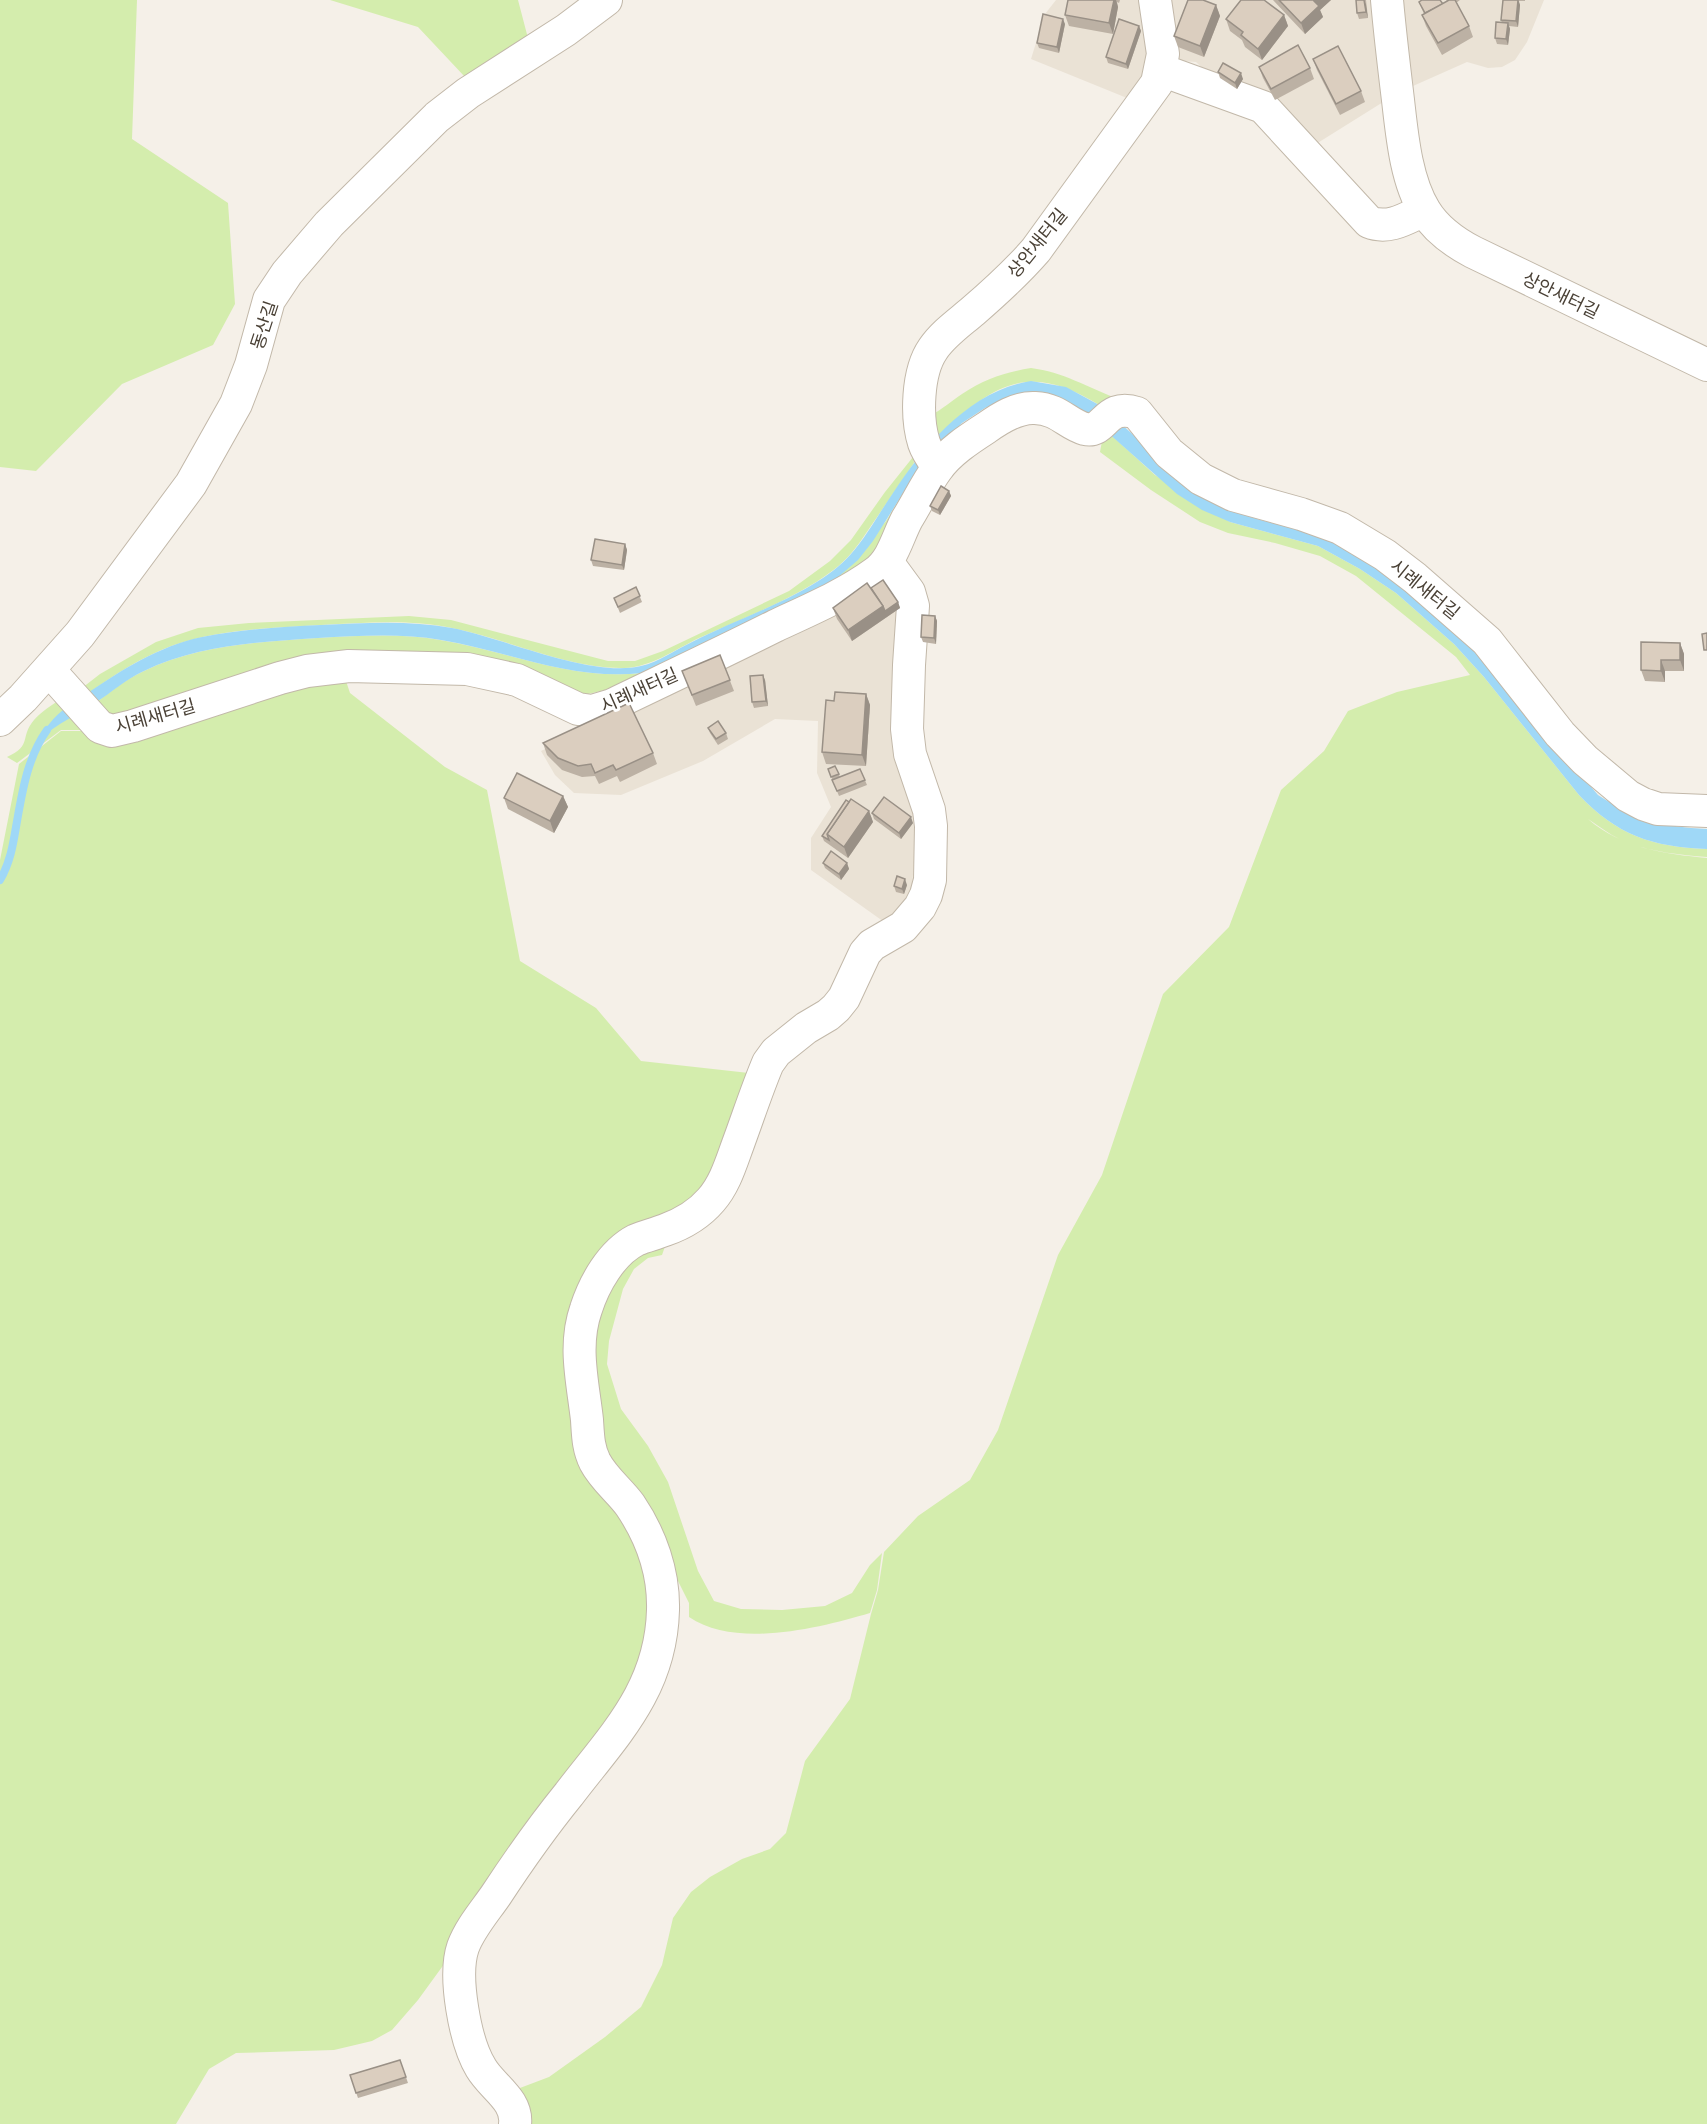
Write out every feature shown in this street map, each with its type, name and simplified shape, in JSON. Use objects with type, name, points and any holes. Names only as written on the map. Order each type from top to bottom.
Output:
[{"type":"street","name":"동산길","points":[[0,720],[81,634],[191,484],[236,404],[251,365],[269,300],[287,273],[328,224],[437,117],[468,93],[566,30],[606,0]]},
{"type":"street","name":"상안새터길","points":[[931,457],[920,426],[919,407],[926,362],[932,349],[944,335],[1017,273],[1157,83],[1161,70],[1162,40],[1155,0]]},
{"type":"street","name":"상안새터길","points":[[1387,0],[1402,134],[1408,164],[1424,210],[1439,229],[1460,245],[1707,365]]},
{"type":"street","points":[[1161,70],[1263,107],[1370,222],[1383,225],[1392,224],[1424,210]]},
{"type":"street","name":"시례새터길","points":[[49,670],[100,727],[106,730],[124,729],[280,678],[307,671],[350,666],[447,668],[490,673],[518,680],[578,709],[592,711],[612,705],[861,582],[887,562],[931,457],[1021,409],[1046,409],[1086,429],[1122,410],[1137,413],[1183,467],[1218,489],[1330,525],[1356,537],[1385,555],[1487,641],[1560,734],[1608,782],[1628,796],[1658,809],[1707,811]]},
{"type":"street","points":[[515,2124],[516,2115],[513,2106],[485,2074],[473,2053],[460,1987],[460,1967],[464,1947],[503,1884],[567,1795],[619,1732],[636,1707],[654,1663],[661,1635],[663,1593],[657,1563],[629,1505],[604,1477],[590,1452],[579,1372],[584,1312],[604,1271],[628,1245],[683,1222],[699,1212],[710,1201],[727,1174],[768,1063],[806,1028],[828,1016],[836,1008],[844,998],[865,953],[872,945],[893,935],[903,927],[920,907],[926,895],[930,880],[931,826],[929,810],[910,754],[907,729],[913,606],[909,592],[887,562]]},
{"type":"shaded area","points":[[1056,0],[1544,0],[1527,42],[1515,60],[1502,67],[1488,68],[1467,62],[1413,86],[1380,104],[1308,149],[1223,88],[1196,62],[1182,61],[1174,57],[1146,77],[1127,98],[1031,59],[1045,14]]},
{"type":"shaded area","points":[[897,592],[918,816],[912,886],[907,899],[887,924],[811,870],[811,838],[831,807],[817,773],[818,721],[775,719],[703,761],[621,795],[574,793],[555,775],[541,751],[855,595]]},
{"type":"green space","points":[[0,0],[137,0],[132,139],[228,203],[235,304],[213,345],[122,384],[36,471],[0,467]]},
{"type":"green space","points":[[330,0],[518,0],[529,42],[465,77],[418,27]]},
{"type":"green space","points":[[1031,368],[1064,376],[1116,398],[1101,406],[1076,392],[1053,384],[1033,382],[1014,384],[996,391],[977,403],[938,436],[931,415],[987,380]]},
{"type":"green space","points":[[1110,434],[1155,475],[1230,522],[1318,546],[1360,569],[1396,593],[1454,644],[1484,677],[1579,795],[1607,820],[1652,842],[1707,849],[1707,857],[1649,849],[1660,852],[1707,858],[1707,2124],[523,2124],[512,2091],[549,2077],[605,2037],[641,2007],[662,1965],[673,1918],[691,1892],[710,1877],[742,1859],[770,1849],[786,1833],[805,1761],[850,1699],[878,1590],[884,1552],[918,1516],[970,1480],[998,1430],[1058,1255],[1102,1175],[1163,994],[1229,927],[1281,790],[1324,751],[1348,711],[1397,692],[1470,675],[1456,657],[1356,576],[1320,556],[1228,533],[1200,522],[1151,490],[1100,452],[1102,441]]},
{"type":"green space","points":[[913,457],[914,463],[860,542],[836,568],[802,591],[644,665],[624,668],[581,664],[473,633],[436,625],[387,622],[354,623],[246,630],[192,640],[162,649],[140,660],[87,694],[82,688],[100,674],[156,642],[198,628],[249,623],[409,616],[451,620],[608,661],[635,661],[663,651],[789,591],[830,561],[851,540]]},
{"type":"green space","points":[[917,471],[918,476],[866,568],[621,686],[584,695],[417,660],[117,722],[94,704],[137,674],[185,655],[229,646],[317,638],[410,636],[465,645],[540,664],[590,673],[642,673],[837,578],[886,521]]},
{"type":"green space","points":[[344,675],[350,693],[445,767],[487,790],[520,961],[596,1008],[641,1061],[749,1073],[715,1169],[691,1205],[624,1240],[573,1373],[650,1562],[647,1661],[450,1956],[418,2000],[392,2030],[372,2041],[334,2050],[236,2053],[209,2069],[176,2124],[0,2124],[0,860],[19,764],[61,731],[90,731]]},
{"type":"green space","points":[[62,698],[90,730],[61,730],[17,763],[7,757],[23,745],[34,720]]},
{"type":"green space","points":[[668,1238],[662,1255],[648,1258],[634,1269],[623,1289],[609,1341],[607,1364],[621,1409],[648,1446],[668,1482],[698,1571],[714,1601],[741,1609],[782,1610],[825,1606],[852,1593],[870,1565],[882,1553],[877,1590],[870,1613],[803,1629],[753,1634],[708,1627],[689,1617],[689,1603],[671,1567],[595,1446],[585,1358],[610,1274]]},
{"type":"water","points":[[1031,381],[1066,387],[1101,406],[1148,448],[1222,507],[1315,534],[1340,545],[1390,577],[1465,638],[1598,795],[1637,816],[1663,824],[1707,829],[1707,849],[1652,842],[1622,829],[1593,809],[1454,644],[1396,593],[1360,569],[1318,546],[1230,522],[1202,510],[1177,494],[1089,416],[1065,400],[1042,393],[1026,393],[1008,397],[962,423],[917,471],[873,541],[858,560],[837,578],[766,615],[642,673],[590,673],[540,664],[466,645],[410,636],[349,636],[251,643],[185,655],[144,671],[41,738],[62,711],[141,660],[186,641],[232,632],[354,624],[420,624],[473,633],[547,655],[598,667],[621,668],[648,664],[798,593],[836,568],[862,540],[919,457],[951,422],[988,396],[1009,386]]},
{"type":"building","points":[[1068,0],[1114,0],[1109,23],[1065,15]]},
{"type":"building","points":[[1188,0],[1203,0],[1216,5],[1200,46],[1174,36]]},
{"type":"building","points":[[1241,0],[1264,0],[1284,15],[1258,49],[1241,35],[1243,32],[1226,19]]},
{"type":"building","points":[[1279,0],[1315,0],[1319,6],[1301,23]]},
{"type":"building","points":[[1356,0],[1364,0],[1366,12],[1357,13]]},
{"type":"building","points":[[1440,0],[1443,4],[1425,13],[1419,2]]},
{"type":"building","points":[[1449,0],[1455,0],[1469,26],[1438,43],[1422,15]]},
{"type":"building","points":[[1503,0],[1518,0],[1516,21],[1501,20]]},
{"type":"building","points":[[1043,14],[1063,19],[1057,47],[1037,43]]},
{"type":"building","points":[[1119,19],[1139,26],[1126,64],[1106,57]]},
{"type":"building","points":[[1496,22],[1508,23],[1506,39],[1495,38]]},
{"type":"building","points":[[1298,45],[1310,68],[1271,89],[1259,67]]},
{"type":"building","points":[[1338,46],[1361,91],[1336,104],[1313,59]]},
{"type":"building","points":[[1223,63],[1241,73],[1235,83],[1218,72]]},
{"type":"building","points":[[941,486],[949,491],[938,510],[930,506]]},
{"type":"building","points":[[595,539],[625,544],[622,565],[591,560]]},
{"type":"building","points":[[883,580],[898,602],[885,611],[871,588]]},
{"type":"building","points":[[867,583],[883,606],[848,630],[833,608]]},
{"type":"building","points":[[636,587],[640,596],[618,607],[614,598]]},
{"type":"building","points":[[922,615],[935,616],[934,638],[921,637]]},
{"type":"building","points":[[1707,633],[1707,650],[1704,650],[1702,634]]},
{"type":"building","points":[[1641,642],[1680,643],[1680,660],[1661,660],[1661,671],[1641,670]]},
{"type":"building","points":[[720,655],[730,680],[692,695],[682,671]]},
{"type":"building","points":[[763,675],[766,701],[752,702],[750,676]]},
{"type":"building","points":[[835,692],[866,694],[862,755],[822,752],[826,700],[834,701]]},
{"type":"building","points":[[629,703],[653,753],[616,770],[613,765],[595,773],[591,764],[578,766],[558,758],[543,743]]},
{"type":"building","points":[[718,721],[726,733],[716,739],[708,728]]},
{"type":"building","points":[[835,766],[839,774],[831,777],[828,769]]},
{"type":"building","points":[[860,769],[865,780],[837,791],[832,780]]},
{"type":"building","points":[[517,773],[563,796],[550,821],[504,798]]},
{"type":"building","points":[[884,797],[911,817],[899,833],[872,813]]},
{"type":"building","points":[[851,799],[869,811],[844,847],[827,834]]},
{"type":"building","points":[[846,800],[849,802],[827,834],[829,840],[822,836]]},
{"type":"building","points":[[831,851],[847,863],[839,874],[823,863]]},
{"type":"building","points":[[897,876],[905,879],[902,889],[894,886]]},
{"type":"building","points":[[400,2060],[406,2077],[356,2093],[350,2075]]},
{"type":"waterway","points":[[0,880],[11,854],[30,764],[47,730]]}]
